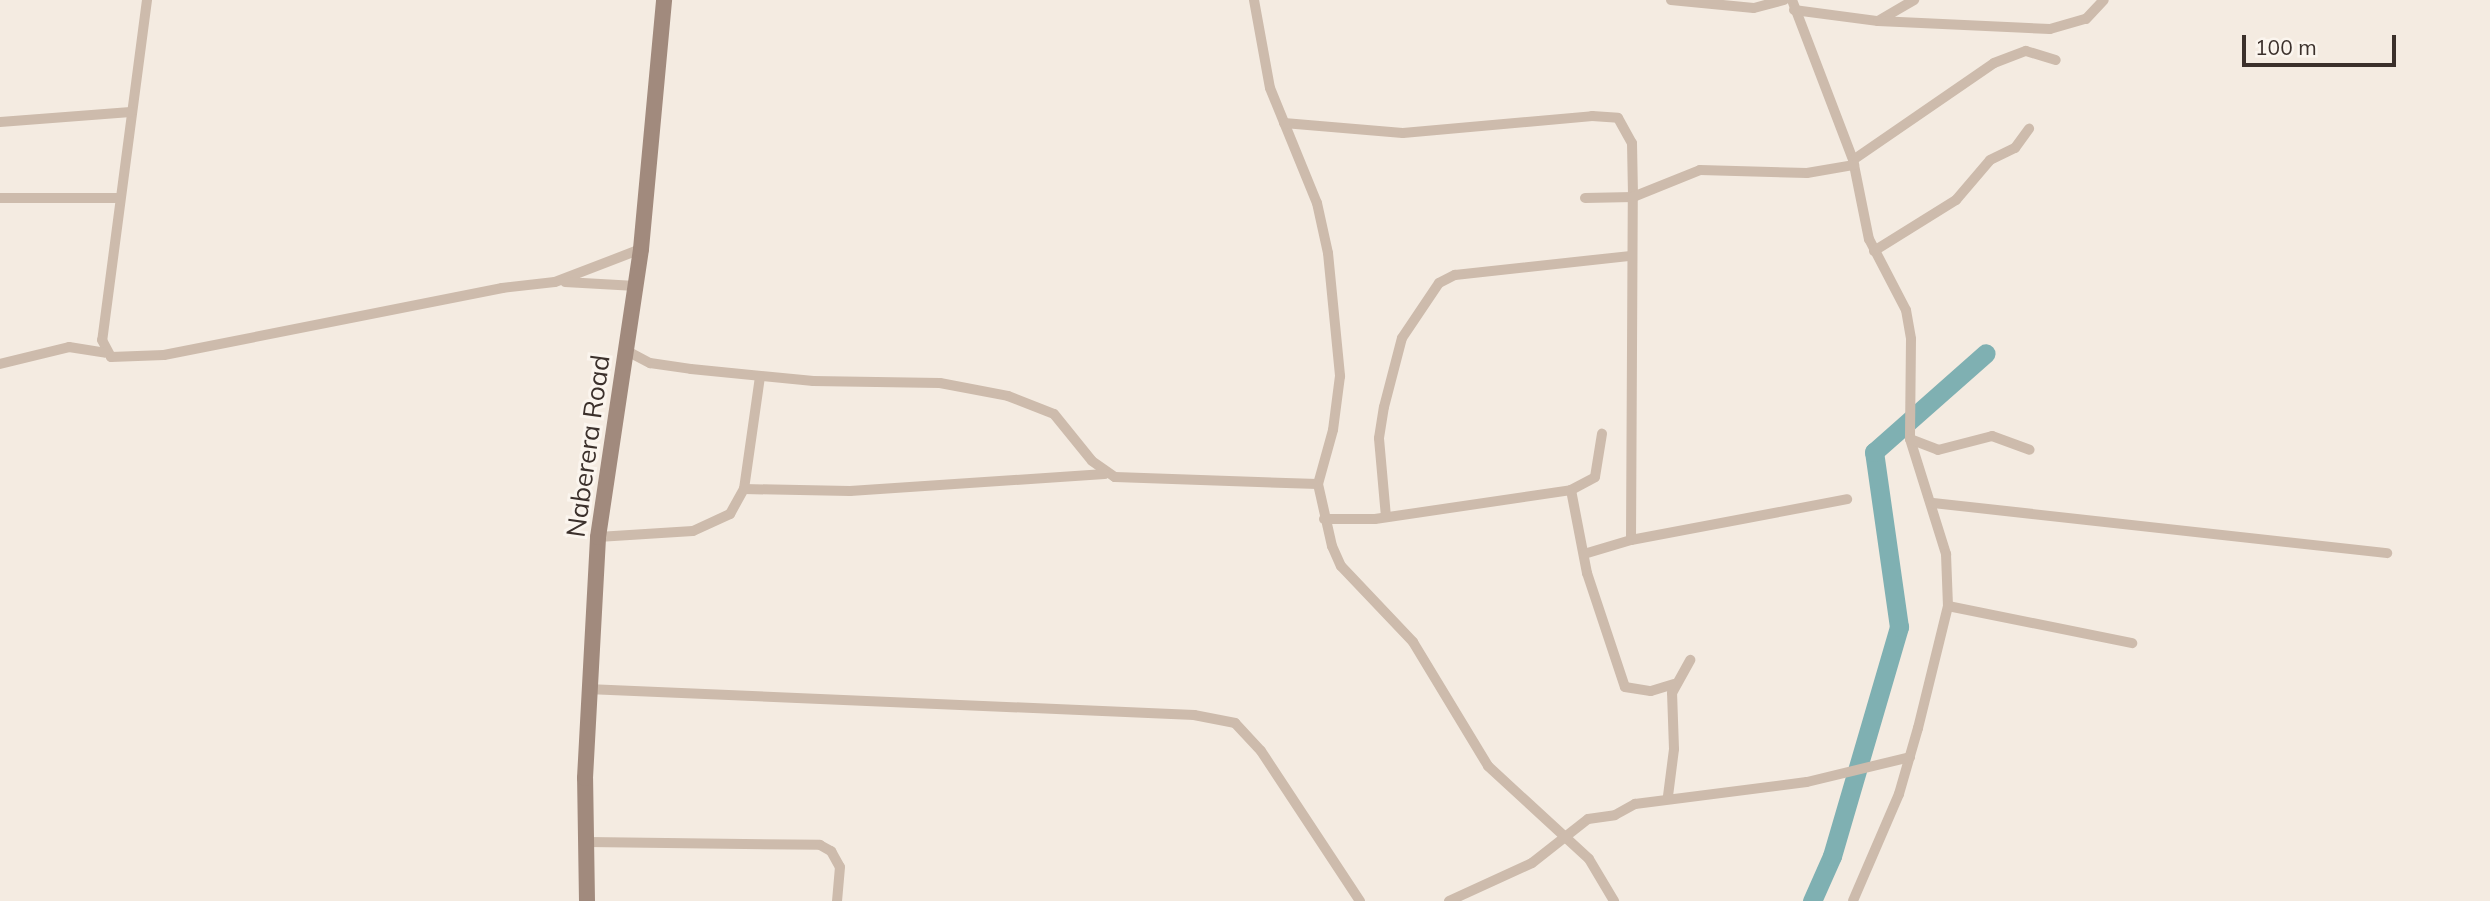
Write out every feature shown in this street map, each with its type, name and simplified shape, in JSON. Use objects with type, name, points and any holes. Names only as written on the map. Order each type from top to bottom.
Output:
[{"type":"street","points":[[105,353],[102,340],[147,0]]},
{"type":"street","name":"Naberera Road","points":[[587,901],[587,689],[598,537],[641,249],[664,0]]},
{"type":"street","points":[[1254,0],[1267,77],[1321,218],[1339,341],[1337,409],[1318,484],[1324,519],[1341,566],[1413,642],[1488,766],[1589,859],[1614,901]]},
{"type":"street","points":[[1671,0],[1738,8],[1772,6],[1784,0]]},
{"type":"street","points":[[1878,21],[1914,0]]},
{"type":"street","points":[[1793,5],[1878,21],[2033,31],[2080,22],[2095,14],[2104,0]]},
{"type":"street","points":[[1793,5],[1853,163],[1874,251],[1910,325],[1910,439],[1933,503],[1946,554],[1948,606],[1910,757],[1853,901]]},
{"type":"street","points":[[1585,198],[1633,197],[1700,170],[1807,173],[1853,163],[1994,63],[2026,51],[2056,60]]},
{"type":"street","points":[[0,122],[131,112]]},
{"type":"street","points":[[1284,123],[1366,132],[1432,132],[1612,116],[1622,121],[1632,143],[1631,540]]},
{"type":"street","points":[[1874,251],[1956,200],[1990,160],[2015,148],[2029,129]]},
{"type":"street","points":[[0,198],[120,198]]},
{"type":"street","points":[[555,282],[641,249]]},
{"type":"street","points":[[1386,517],[1379,439],[1384,407],[1402,338],[1438,283],[1455,275],[1631,256]]},
{"type":"street","points":[[0,364],[69,347],[105,353],[121,359],[164,355],[502,288],[555,282],[636,286]]},
{"type":"street","points":[[627,351],[657,365],[760,377],[940,383],[1032,402],[1054,414],[1104,474]]},
{"type":"street","points":[[598,537],[709,527],[730,514],[744,489],[760,377]]},
{"type":"street","points":[[1324,519],[1386,517],[1571,490],[1595,477],[1602,434]]},
{"type":"street","points":[[1910,439],[1938,450],[1992,436],[2030,450]]},
{"type":"street","points":[[744,489],[850,491],[1104,474],[1131,479],[1318,484]]},
{"type":"street","points":[[1571,490],[1599,616],[1625,687],[1651,691],[1674,684]]},
{"type":"street","points":[[1584,554],[1631,540],[1847,499]]},
{"type":"street","points":[[1933,503],[2387,553]]},
{"type":"street","points":[[1948,606],[2132,643]]},
{"type":"street","points":[[1668,796],[1673,772],[1674,684],[1690,660]]},
{"type":"street","points":[[587,689],[1195,715],[1236,723],[1261,751],[1360,901]]},
{"type":"street","points":[[1449,901],[1493,884],[1567,840],[1588,819],[1668,796],[1807,782],[1910,757]]},
{"type":"street","points":[[588,842],[820,845],[831,851],[840,867],[837,901]]},
{"type":"waterway","points":[[1812,901],[1832,856],[1899,627],[1874,452],[1986,353]]}]
